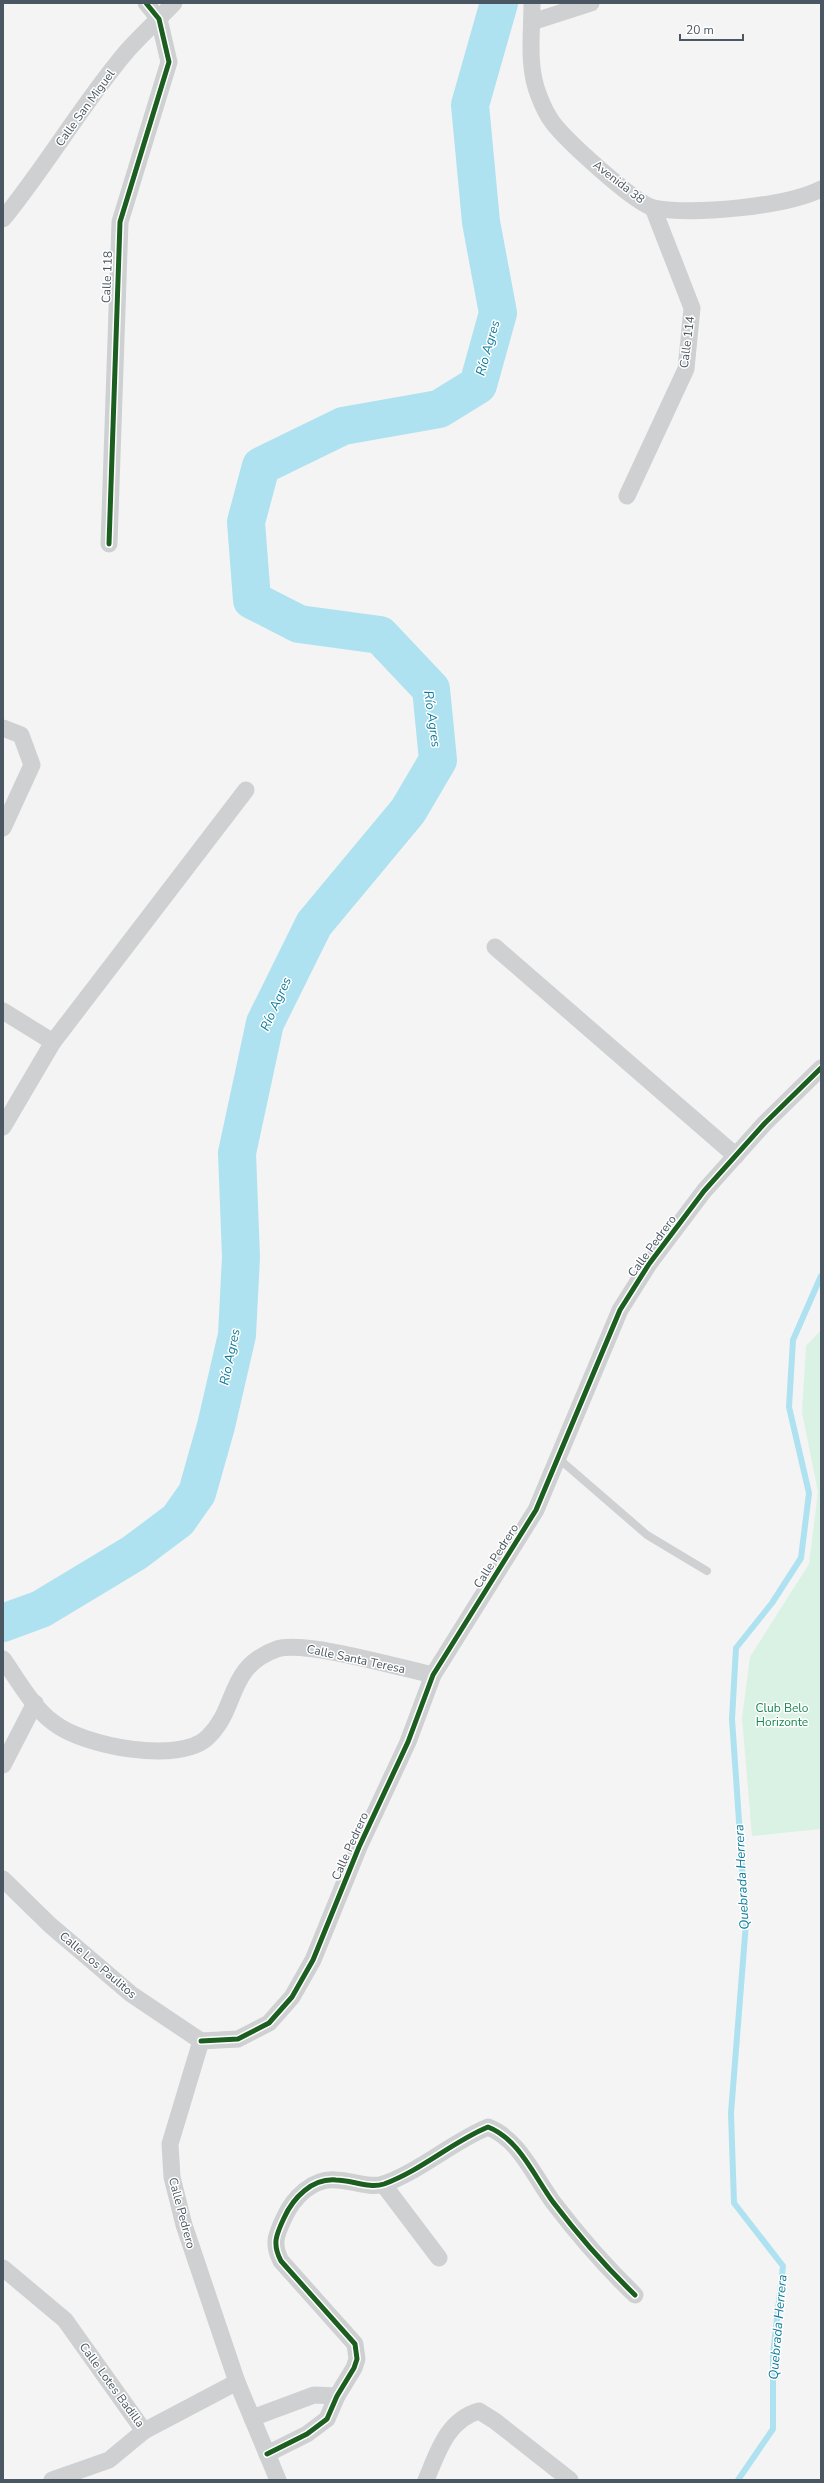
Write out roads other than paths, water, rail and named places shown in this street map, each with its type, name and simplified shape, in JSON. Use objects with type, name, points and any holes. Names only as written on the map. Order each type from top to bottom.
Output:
[{"type":"street","points":[[146,3],[159,19]]},
{"type":"street","name":"Calle San Miguel","points":[[3,219],[26,191],[76,118],[128,50],[174,3]]},
{"type":"street","name":"Avenida 38","points":[[532,3],[531,68],[538,95],[552,122],[612,179],[653,208],[692,209],[778,203],[806,196],[821,189]]},
{"type":"street","points":[[532,22],[591,3]]},
{"type":"street","name":"Calle 118","points":[[109,544],[120,222],[169,62],[159,19]]},
{"type":"street","name":"Calle 114","points":[[627,496],[686,369],[692,308],[653,208]]},
{"type":"street","points":[[3,728],[21,735],[32,765],[3,828]]},
{"type":"street","points":[[3,1127],[53,1042],[246,790]]},
{"type":"street","points":[[495,947],[736,1156]]},
{"type":"street","points":[[3,1011],[53,1042]]},
{"type":"street","name":"Calle Pedrero","points":[[278,2480],[238,2382],[184,2225],[172,2178],[170,2144],[201,2041],[238,2039],[270,2023],[292,1998],[313,1960],[359,1847],[408,1742],[434,1675],[536,1510],[620,1310],[649,1264],[704,1191],[765,1123],[821,1068]]},
{"type":"street","name":"Calle Santa Teresa","points":[[3,1660],[35,1703],[54,1723],[83,1738],[123,1748],[178,1751],[198,1744],[208,1737],[218,1724],[242,1673],[259,1657],[278,1649],[300,1647],[335,1653],[434,1675]]},
{"type":"street","points":[[3,1765],[35,1703]]},
{"type":"street","name":"Calle Los Paulitos","points":[[3,1879],[50,1925],[131,1994],[201,2041]]},
{"type":"street","points":[[267,2454],[307,2434],[327,2419],[337,2396],[356,2364],[358,2351],[355,2344],[281,2261],[274,2245],[275,2237],[290,2207],[307,2188],[316,2183],[336,2179],[370,2185],[383,2184],[443,2154],[478,2131],[488,2127],[499,2131],[509,2139],[552,2201],[601,2263],[635,2295]]},
{"type":"street","points":[[383,2184],[439,2258]]},
{"type":"street","name":"Calle Lotes Badilla","points":[[3,2268],[65,2320],[144,2431],[238,2382]]},
{"type":"street","points":[[252,2418],[314,2395],[337,2396]]},
{"type":"street","points":[[426,2480],[443,2439],[457,2422],[468,2414],[479,2411],[495,2421],[570,2480]]},
{"type":"street","points":[[52,2480],[108,2460],[144,2431]]},
{"type":"lane","points":[[558,1458],[647,1535],[707,1571]]},
{"type":"waterway","name":"Río Agres","points":[[3,1623],[41,1609],[134,1553],[178,1520],[197,1493],[216,1426],[237,1335],[241,1257],[237,1153],[265,1023],[314,924],[408,811],[438,760],[431,689],[380,635],[299,624],[252,600],[246,522],[261,466],[343,426],[439,409],[478,385],[498,313],[481,222],[470,105],[499,3]]},
{"type":"waterway","name":"Quebrada Herrera","points":[[738,2480],[773,2429],[773,2354],[783,2266],[734,2203],[731,2113],[746,1923],[732,1719],[736,1648],[772,1603],[801,1558],[809,1493],[789,1407],[793,1340],[821,1276]]},
{"type":"park label","name":"Club Belo Horizonte","points":[[782,1715]]}]
